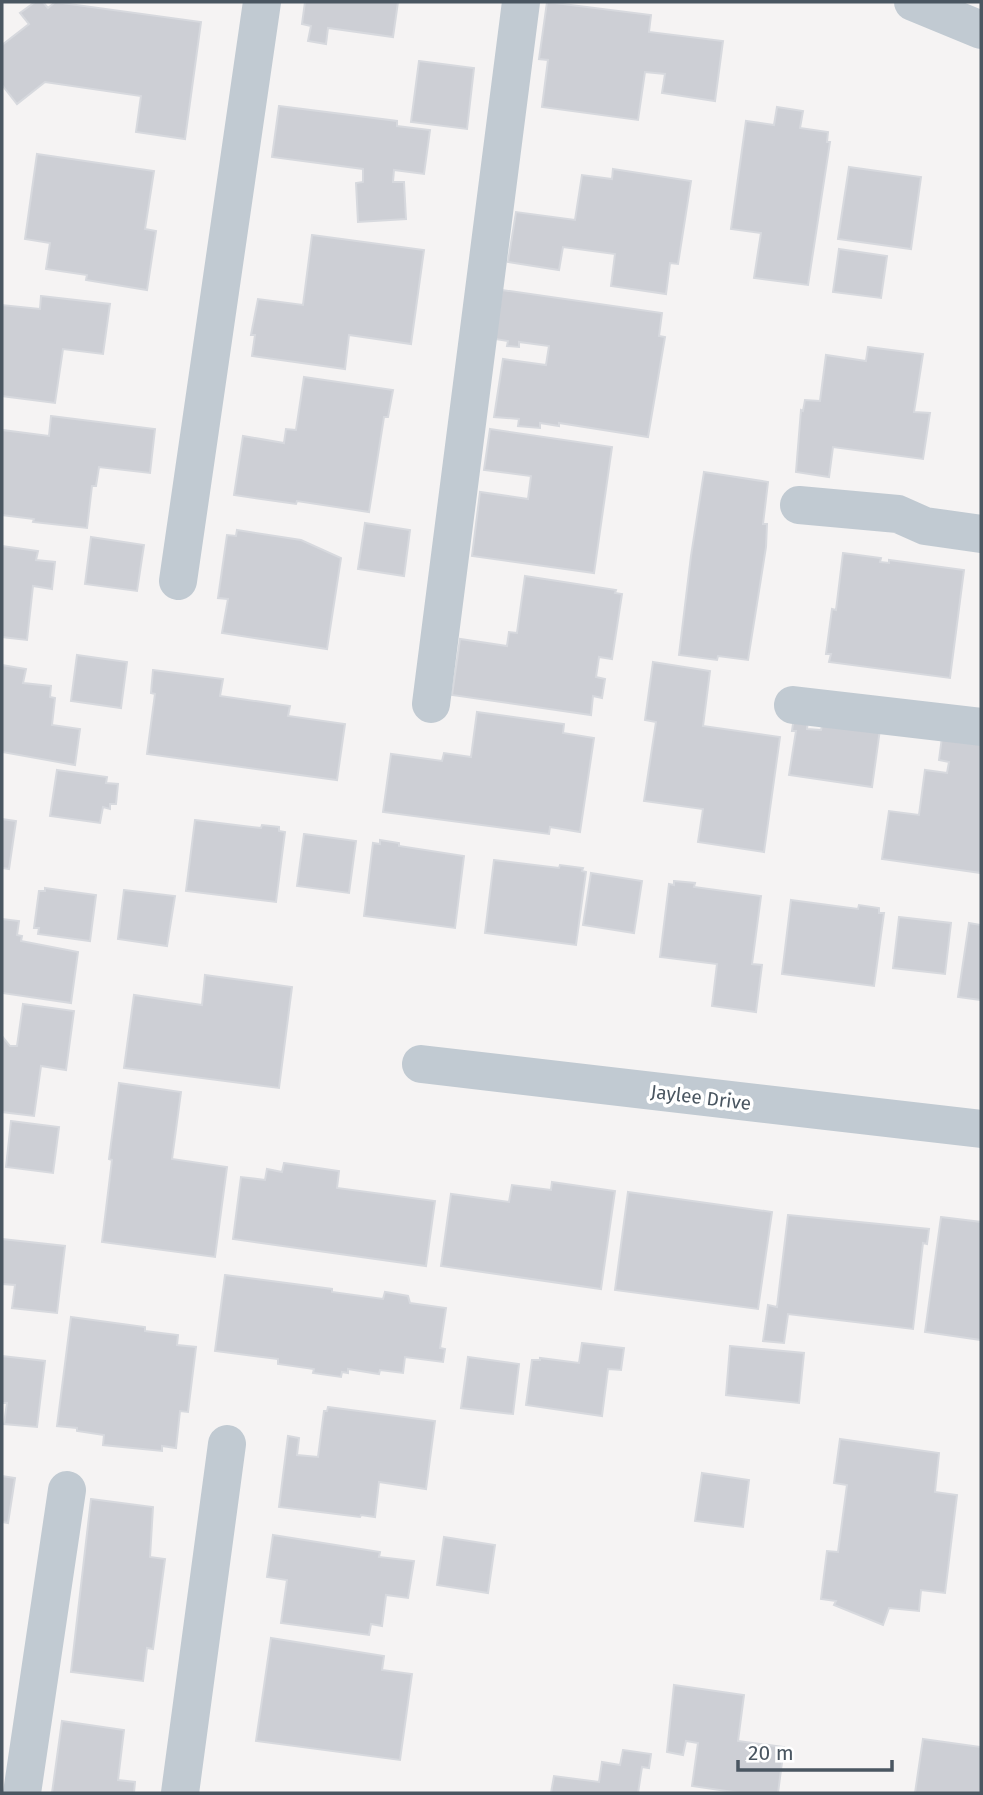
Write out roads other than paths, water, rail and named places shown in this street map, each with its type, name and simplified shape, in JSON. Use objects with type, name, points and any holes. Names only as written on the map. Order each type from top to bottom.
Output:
[{"type":"street","points":[[178,581],[262,2]]},
{"type":"street","points":[[430,704],[521,2]]},
{"type":"street","points":[[913,2],[981,30]]},
{"type":"street","points":[[799,505],[898,514],[925,526],[981,534]]},
{"type":"street","points":[[793,705],[981,727]]},
{"type":"street","name":"Jaylee Drive","points":[[421,1064],[981,1129]]},
{"type":"street","points":[[180,1793],[227,1444]]},
{"type":"street","points":[[22,1793],[66,1490]]}]
